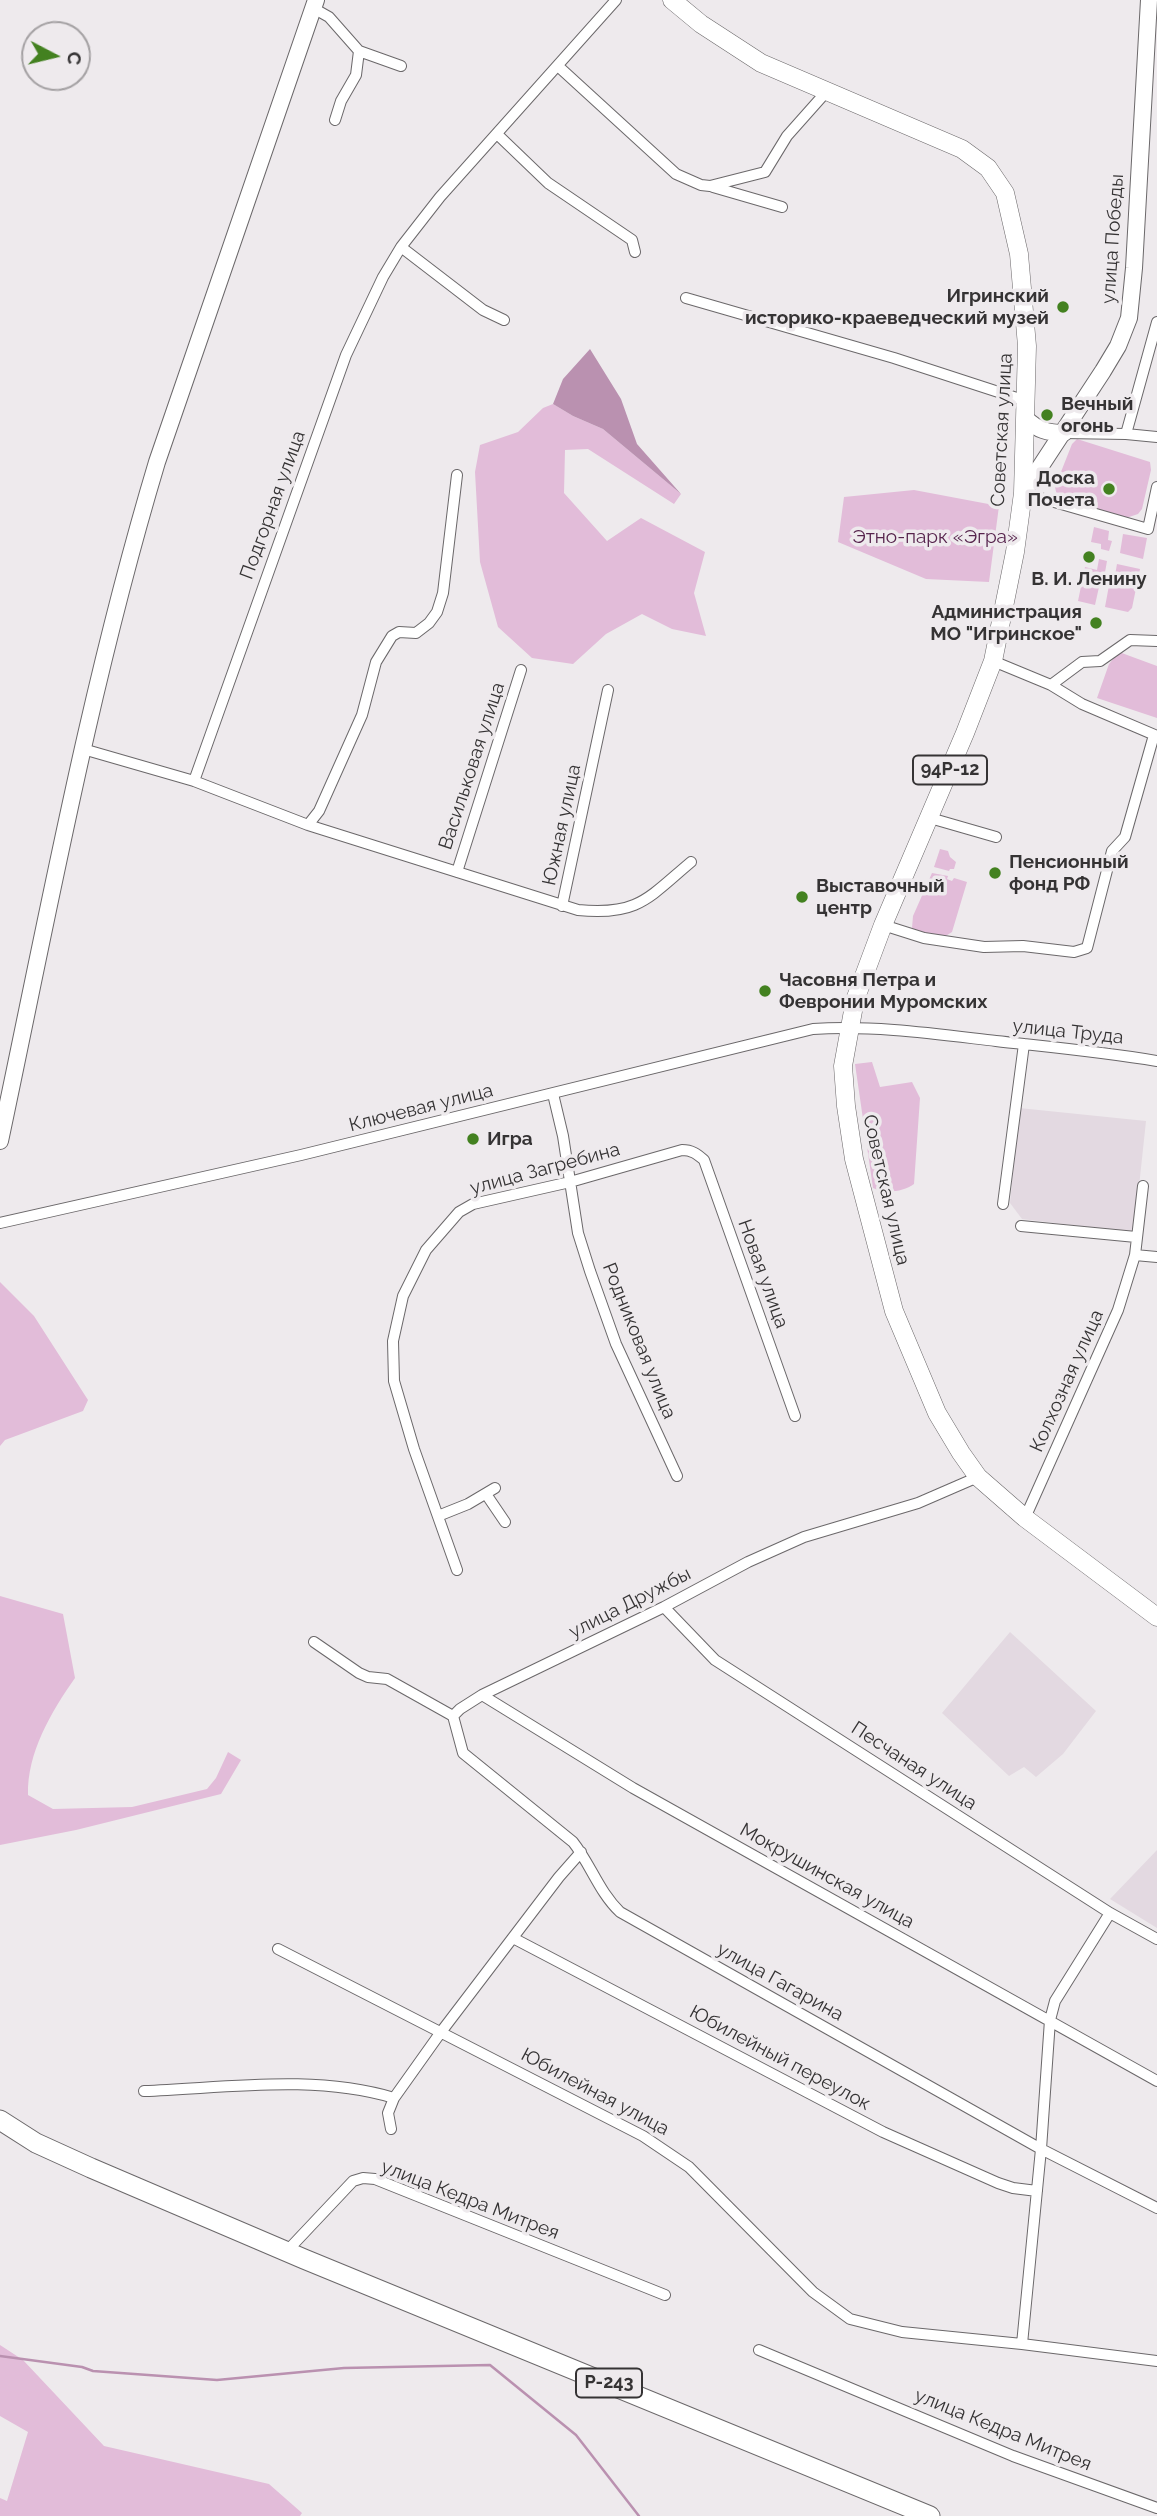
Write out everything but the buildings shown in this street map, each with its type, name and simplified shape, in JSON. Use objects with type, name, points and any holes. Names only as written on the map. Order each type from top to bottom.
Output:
[{"type":"highway","name":"Р-243","points":[[0,2120],[36,2143],[91,2168],[930,2516]]},
{"type":"main road","name":"Советская улица","points":[[672,0],[709,30],[761,63],[962,149],[988,168],[998,180],[1007,200],[1019,254],[1027,346],[1023,494],[1015,552],[993,661],[930,818],[883,925],[855,1000],[843,1066],[853,1159],[894,1311],[937,1413],[978,1478],[1025,1518],[1157,1617]]},
{"type":"street","name":"Подгорная улица","points":[[194,781],[346,355],[368,305],[401,247],[440,197],[559,67],[616,0]]},
{"type":"street","name":"улица Победы","points":[[1023,494],[1118,346],[1129,318],[1151,42],[1149,0]]},
{"type":"street","points":[[0,1141],[83,749],[136,533],[157,462],[315,4],[359,51],[401,65]]},
{"type":"street","points":[[335,120],[341,101],[356,75],[359,51]]},
{"type":"street","points":[[559,67],[676,174],[701,185],[782,207]]},
{"type":"street","points":[[710,186],[765,172],[787,136],[827,91]]},
{"type":"street","points":[[498,135],[548,183],[632,240],[635,252]]},
{"type":"street","points":[[401,247],[483,310],[504,320]]},
{"type":"street","points":[[686,298],[894,358],[1026,410],[1037,428],[1049,433],[1126,434],[1157,438]]},
{"type":"street","points":[[1126,434],[1157,322]]},
{"type":"street","points":[[308,825],[320,811],[362,715],[376,662],[392,636],[399,632],[416,633],[429,623],[437,612],[443,593],[457,475]]},
{"type":"street","points":[[1023,494],[1148,529],[1157,487]]},
{"type":"street","points":[[1051,685],[1082,662],[1100,661],[1130,640],[1157,641]]},
{"type":"street","points":[[883,925],[924,938],[984,947],[1023,946],[1074,952],[1087,948],[1112,851],[1125,837],[1155,736],[1082,704],[1051,685],[993,661]]},
{"type":"street","name":"Васильковая улица","points":[[457,872],[521,670]]},
{"type":"street","name":"Южная улица","points":[[608,690],[562,906],[602,912],[637,905],[691,862]]},
{"type":"street","points":[[83,749],[194,781],[308,825],[562,906]]},
{"type":"street","points":[[930,818],[996,837]]},
{"type":"street","name":"улица Труда","points":[[849,1027],[1098,1051],[1157,1061]]},
{"type":"street","name":"Ключевая улица","points":[[0,1223],[301,1155],[813,1029],[849,1027]]},
{"type":"street","points":[[1003,1204],[1024,1044]]},
{"type":"street","name":"Родниковая улица","points":[[553,1094],[563,1136],[578,1233],[590,1271],[617,1344],[677,1476]]},
{"type":"street","name":"улица Загребина","points":[[457,1570],[414,1449],[394,1381],[393,1341],[403,1296],[426,1250],[459,1212],[473,1203],[570,1182],[690,1150]]},
{"type":"street","name":"Новая улица","points":[[690,1150],[704,1160],[794,1416]]},
{"type":"street","name":"Колхозная улица","points":[[1025,1518],[1118,1310],[1135,1255],[1143,1186]]},
{"type":"street","points":[[1021,1226],[1136,1237]]},
{"type":"street","points":[[1135,1255],[1157,1257]]},
{"type":"street","name":"улица Дружбы","points":[[453,1716],[482,1695],[664,1607],[748,1562],[804,1537],[918,1503],[978,1478]]},
{"type":"street","points":[[438,1516],[490,1491],[505,1522]]},
{"type":"street","name":"Песчаная улица","points":[[664,1607],[715,1660],[1110,1913],[1157,1939]]},
{"type":"street","points":[[314,1642],[359,1673],[387,1679],[453,1716]]},
{"type":"street","name":"Мокрушинская улица","points":[[482,1695],[633,1788],[1157,2081]]},
{"type":"street","name":"улица Гагарина","points":[[453,1716],[463,1753],[573,1842],[606,1899],[620,1912],[1041,2149],[1157,2208]]},
{"type":"street","points":[[391,2129],[388,2113],[394,2098],[558,1877],[581,1852]]},
{"type":"street","points":[[1022,2344],[1041,2149],[1050,2020],[1055,2001],[1110,1913]]},
{"type":"street","name":"Юбилейный переулок","points":[[513,1938],[883,2132],[998,2183],[1037,2191]]},
{"type":"street","name":"Юбилейная улица","points":[[278,1949],[670,2152],[705,2181],[813,2292],[850,2319],[902,2333],[1022,2344],[1157,2361]]},
{"type":"street","points":[[144,2091],[302,2084],[355,2088],[394,2098]]},
{"type":"street","name":"улица Кедра Митрея","points":[[287,2251],[353,2180],[375,2179],[665,2295]]},
{"type":"street","name":"улица Кедра Митрея","points":[[759,2350],[1013,2456],[1157,2508]]},
{"type":"shaded area","points":[[590,349],[621,399],[637,444],[681,494],[603,429],[553,404],[563,379]]},
{"type":"shaded area","points":[[1019,1108],[1146,1121],[1135,1224],[1130,1232],[1022,1219],[1010,1203]]},
{"type":"shaded area","points":[[1010,1632],[1096,1711],[1063,1754],[1036,1777],[1024,1767],[1009,1776],[942,1713]]},
{"type":"shaded area","points":[[1157,1850],[1157,1928],[1110,1899]]},
{"type":"green space","points":[[553,404],[603,429],[681,494],[674,504],[588,449],[565,450],[564,493],[607,541],[641,518],[705,552],[694,593],[706,636],[672,629],[642,614],[606,634],[573,664],[532,658],[498,627],[480,562],[475,472],[480,445],[518,432],[543,408]]},
{"type":"green space","points":[[1077,439],[1150,462],[1151,470],[1142,509],[1138,514],[1123,519],[1057,496],[1055,487],[1072,444]]},
{"type":"green space","name":"Этно-парк «Эгра»","points":[[914,490],[999,506],[989,582],[926,579],[838,542],[844,497]]},
{"type":"green space","points":[[1094,527],[1109,531],[1108,540],[1112,541],[1109,551],[1101,549],[1101,544],[1091,542]]},
{"type":"green space","points":[[1123,534],[1147,538],[1143,559],[1120,553]]},
{"type":"green space","points":[[1099,559],[1107,561],[1095,605],[1078,601],[1085,567],[1097,570]]},
{"type":"green space","points":[[1117,564],[1140,569],[1132,608],[1128,612],[1105,607],[1110,580],[1114,581]]},
{"type":"green space","points":[[1119,652],[1157,666],[1157,718],[1097,698],[1109,664]]},
{"type":"green space","points":[[940,849],[948,851],[956,862],[954,869],[949,871],[934,867]]},
{"type":"green space","points":[[932,873],[948,876],[947,879],[952,881],[954,878],[967,882],[952,932],[944,937],[912,928],[913,916]]},
{"type":"green space","points":[[872,1062],[880,1087],[912,1082],[920,1098],[914,1184],[899,1190],[883,1191],[873,1188],[855,1064]]},
{"type":"green space","points":[[0,1282],[34,1316],[88,1400],[83,1411],[5,1440],[0,1446]]},
{"type":"green space","points":[[0,1596],[63,1614],[75,1678],[49,1719],[36,1748],[28,1795],[53,1809],[132,1807],[207,1789],[216,1778],[228,1752],[241,1760],[221,1794],[76,1830],[0,1845]]},
{"type":"green space","points":[[0,2345],[23,2360],[104,2446],[269,2484],[302,2513],[300,2516],[0,2516],[0,2498],[7,2501],[28,2432],[0,2416]]},
{"type":"waterway","points":[[0,2356],[82,2367],[93,2371],[217,2380],[344,2368],[490,2365],[576,2435],[639,2516]]},
{"type":"place","name":"Игринский историко-краеведческий музей","points":[[1063,307]]},
{"type":"place","name":"Вечный огонь","points":[[1047,415]]},
{"type":"place","name":"Доска Почета","points":[[1109,489]]},
{"type":"place","name":"В. И. Ленину","points":[[1089,557]]},
{"type":"place","name":"Администрация МО \"Игринское\"","points":[[1096,623]]},
{"type":"place","name":"Пенсионный фонд РФ","points":[[995,873]]},
{"type":"place","name":"Выставочный центр","points":[[802,897]]},
{"type":"place","name":"Часовня Петра и Февронии Муромских","points":[[765,991]]},
{"type":"place","name":"Игра","points":[[473,1139]]}]
